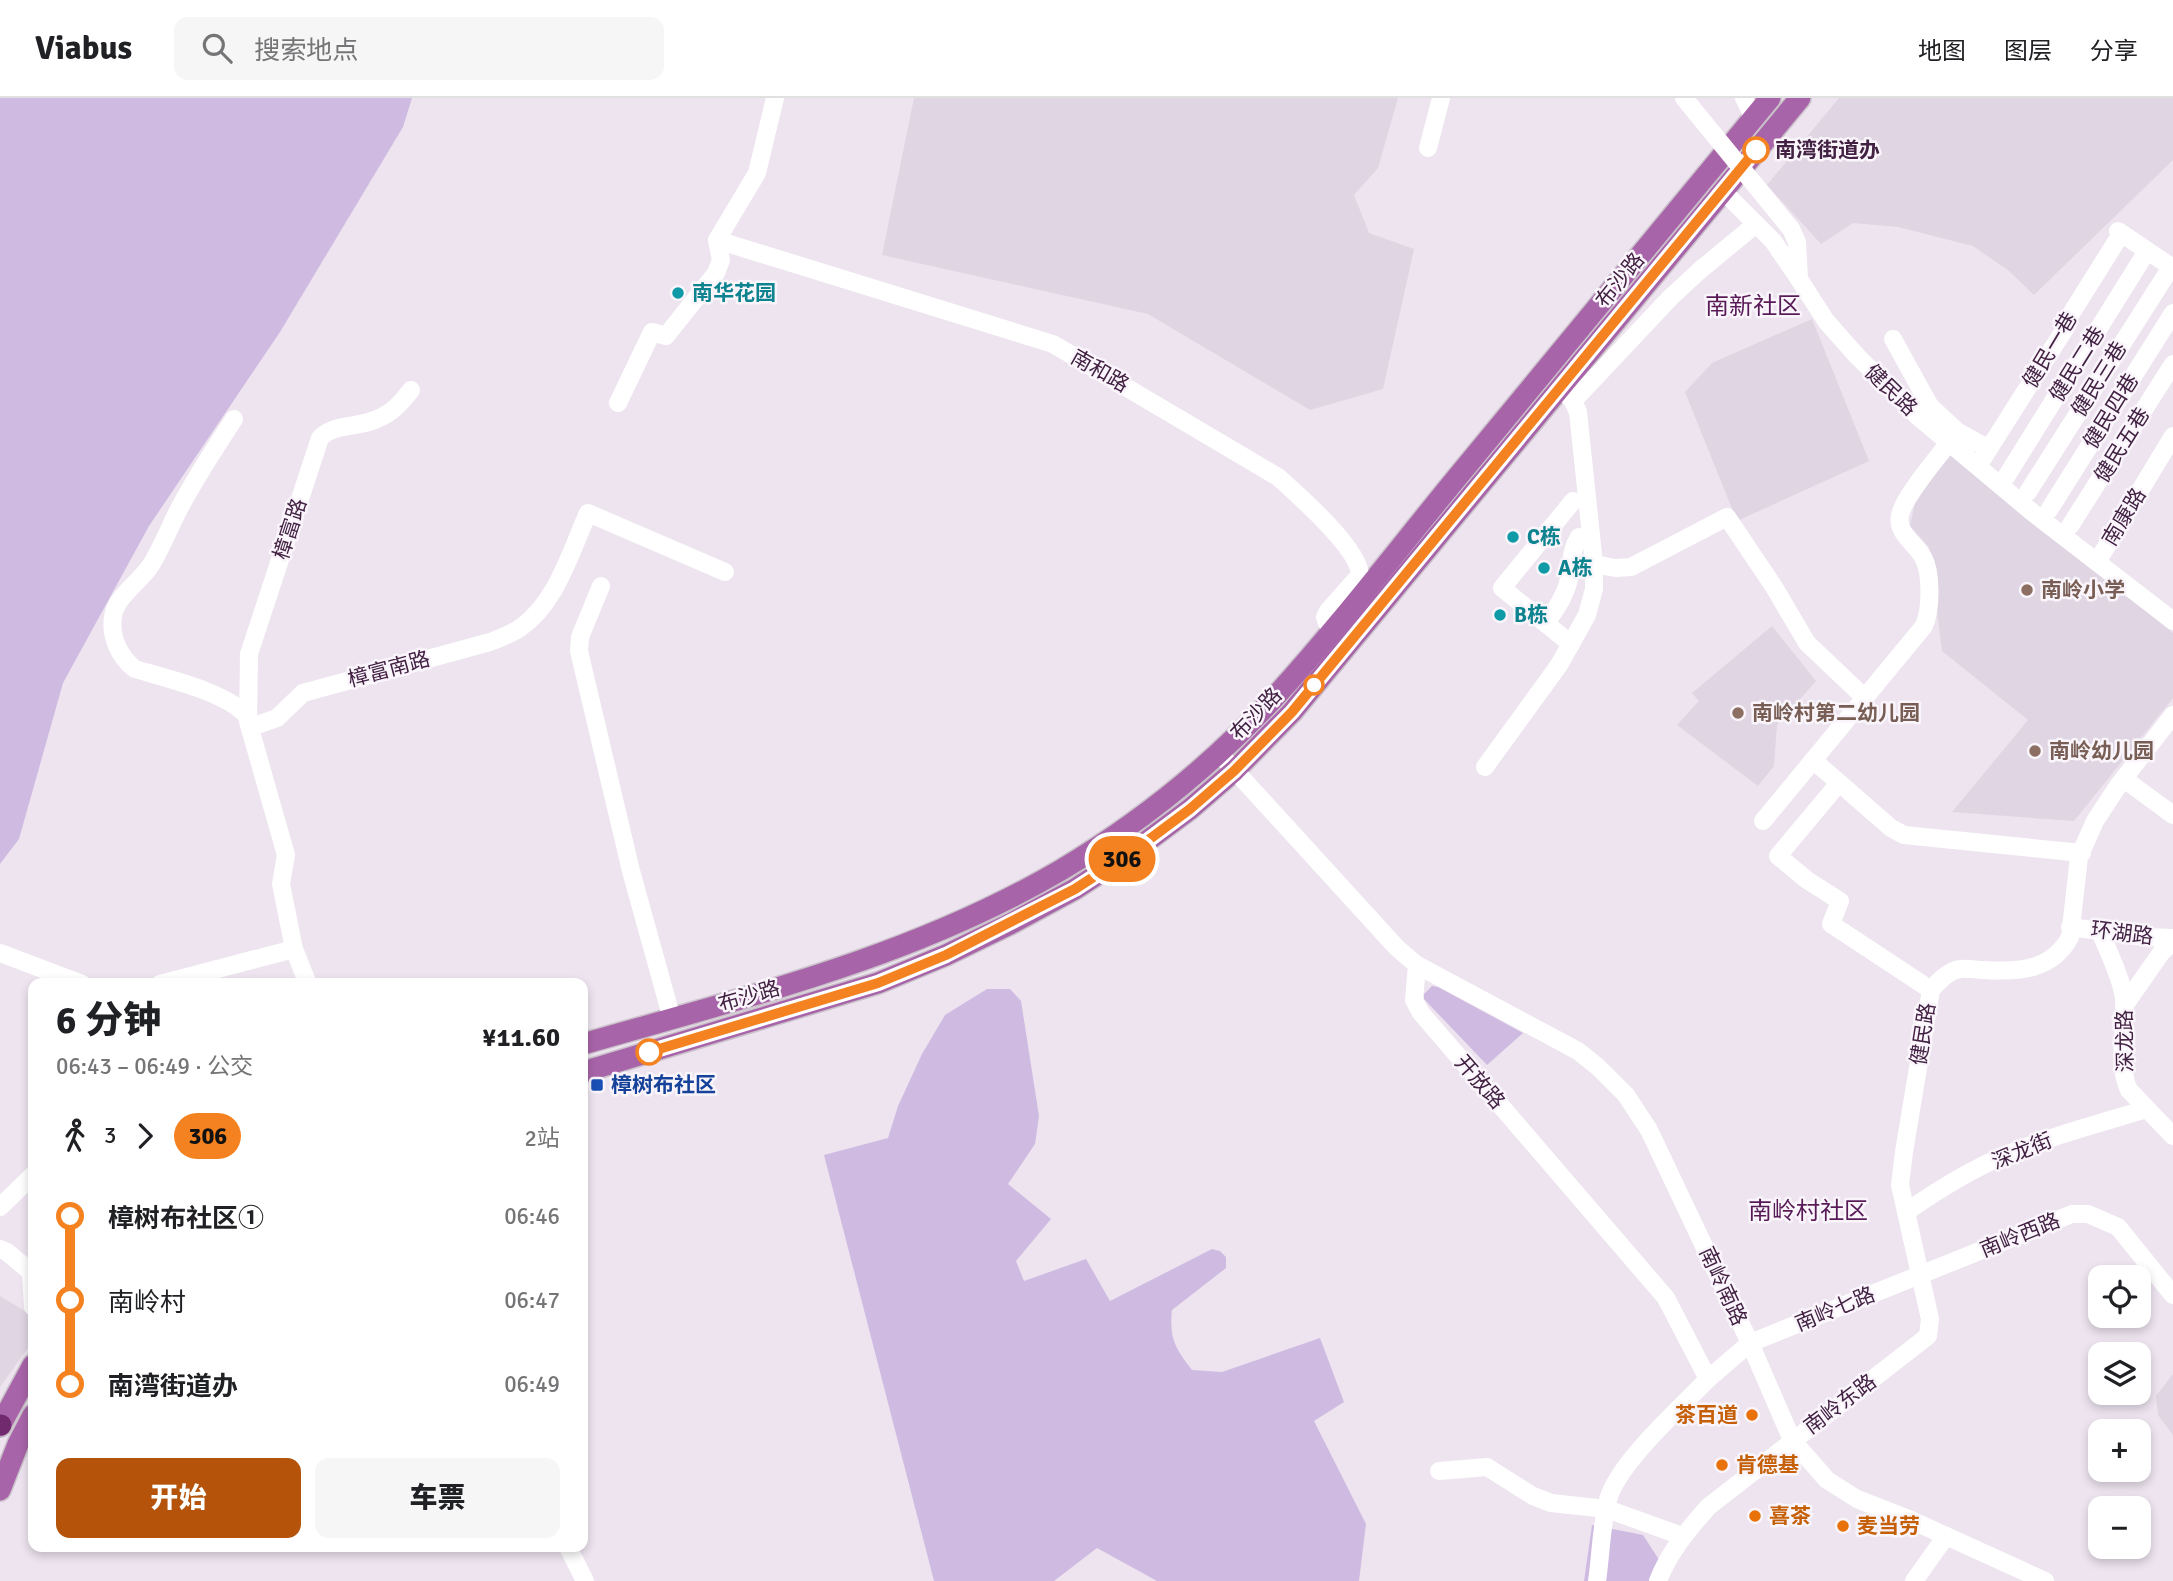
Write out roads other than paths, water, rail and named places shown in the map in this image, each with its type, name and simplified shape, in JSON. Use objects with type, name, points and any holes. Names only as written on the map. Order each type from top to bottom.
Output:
[{"type":"main road","name":"布沙路","points":[[588,1043],[874,958],[938,933],[998,905],[1062,869],[1124,829],[1177,790],[1274,698],[1770,98]]},
{"type":"main road","name":"布沙路","points":[[588,1070],[878,983],[946,955],[1075,889],[1157,834],[1234,771],[1292,712],[1567,394],[1723,191],[1800,98]]},
{"type":"main road","points":[[0,1425],[28,1374]]},
{"type":"main road","points":[[0,1490],[28,1425]]},
{"type":"street","points":[[618,403],[652,332],[666,336],[716,273],[721,260],[717,240],[757,173],[775,98]]},
{"type":"street","points":[[1428,148],[1441,98]]},
{"type":"street","name":"健民路","points":[[1684,98],[1791,229],[1797,242],[1799,279],[1826,321],[1857,356],[1915,414],[2173,621]]},
{"type":"street","points":[[1744,98],[1751,113],[1750,122]]},
{"type":"street","points":[[1723,191],[1783,254],[1799,279]]},
{"type":"street","points":[[1485,766],[1559,665],[1587,615],[1594,589],[1594,564],[1578,412],[1567,394],[1699,271],[1756,224]]},
{"type":"street","name":"健民一巷","points":[[1978,466],[2068,324],[2069,317],[2120,233],[2147,251]]},
{"type":"street","name":"南和路","points":[[717,240],[1053,344],[1278,477],[1308,504],[1353,554],[1360,566],[1360,575],[1325,617],[1333,628]]},
{"type":"street","points":[[2147,251],[2172,267]]},
{"type":"street","name":"健民二巷","points":[[2007,477],[2147,251]]},
{"type":"street","name":"健民三巷","points":[[2028,492],[2172,267]]},
{"type":"street","name":"健民四巷","points":[[2049,510],[2173,313]]},
{"type":"street","points":[[1893,339],[1909,354],[1930,406],[1958,432],[1989,449]]},
{"type":"street","name":"健民五巷","points":[[2070,526],[2173,364]]},
{"type":"street","name":"樟富路","points":[[247,720],[249,654],[320,438],[329,429],[377,420],[397,408],[411,390]]},
{"type":"street","points":[[234,419],[181,506],[151,565],[122,597],[112,615],[114,637],[126,663],[135,669],[223,699],[238,706],[247,720],[286,855],[281,884],[295,949],[306,978]]},
{"type":"street","name":"南康路","points":[[2097,562],[2173,436]]},
{"type":"street","points":[[1763,821],[1924,626],[1930,613],[1927,568],[1923,557],[1905,537],[1900,524],[1900,514],[1949,442]]},
{"type":"street","points":[[1564,509],[1515,567],[1502,589],[1571,644]]},
{"type":"street","name":"樟富南路","points":[[247,720],[260,724],[276,718],[303,693],[490,642],[517,630],[544,606],[588,513],[725,572]]},
{"type":"street","points":[[1594,564],[1615,568],[1631,567],[1727,517],[1774,587],[1807,643],[1865,698]]},
{"type":"street","points":[[1546,623],[1560,603],[1563,576],[1579,537]]},
{"type":"street","points":[[601,586],[580,637],[579,651],[668,1020]]},
{"type":"street","points":[[567,656],[668,1020]]},
{"type":"street","name":"健民路","points":[[1920,1275],[1900,1185],[1903,1152],[1931,990],[1939,980],[1958,969],[2007,971],[2033,968],[2053,959],[2064,947],[2070,937],[2081,853],[2095,821],[2173,715]]},
{"type":"street","points":[[1219,752],[1397,948],[1417,965]]},
{"type":"street","points":[[1812,760],[1891,828],[1904,835],[2081,853]]},
{"type":"street","points":[[2124,779],[2173,815]]},
{"type":"street","points":[[1839,783],[1778,856],[1807,880],[1840,901],[1831,924],[1931,990]]},
{"type":"street","name":"环湖路","points":[[2070,927],[2173,940]]},
{"type":"street","name":"深龙路","points":[[2100,931],[2123,994],[2124,1081],[2129,1090],[2173,1136]]},
{"type":"street","points":[[2124,1006],[2173,940]]},
{"type":"street","points":[[183,978],[295,949]]},
{"type":"street","points":[[0,953],[66,978]]},
{"type":"street","name":"南岭南路","points":[[1417,965],[1578,1051],[1626,1095],[1649,1130],[1750,1343],[1792,1440],[1827,1480],[1857,1499],[2045,1581]]},
{"type":"street","name":"开放路","points":[[1417,965],[1414,1000],[1421,1013],[1666,1298],[1708,1379]]},
{"type":"street","name":"深龙街","points":[[1906,1212],[1940,1189],[1998,1158],[2147,1109]]},
{"type":"street","points":[[0,1207],[28,1180]]},
{"type":"street","name":"南岭西路","points":[[1920,1275],[2072,1214],[2088,1214],[2118,1227],[2173,1295]]},
{"type":"street","points":[[0,1249],[28,1270]]},
{"type":"street","name":"南岭七路","points":[[1750,1343],[1920,1275]]},
{"type":"street","name":"南岭东路","points":[[1658,1581],[1682,1536],[1708,1507],[1924,1340],[1929,1332],[1930,1319],[1920,1275]]},
{"type":"street","points":[[1597,1581],[1607,1509],[1616,1479],[1636,1454],[1708,1379],[1750,1343]]},
{"type":"street","points":[[1439,1471],[1487,1467],[1542,1500],[1607,1509],[1682,1536]]},
{"type":"street","points":[[1914,1581],[1946,1536]]},
{"type":"street","points":[[570,1552],[585,1581]]},
{"type":"place","name":"南湾街道办","points":[[1756,150]]},
{"type":"place","name":"南华花园","points":[[678,293]]},
{"type":"place","name":"C栋","points":[[1513,537]]},
{"type":"place","name":"A栋","points":[[1544,568]]},
{"type":"place","name":"南岭小学","points":[[2027,590]]},
{"type":"place","name":"B栋","points":[[1500,615]]},
{"type":"place","name":"南岭村第二幼儿园","points":[[1738,713]]},
{"type":"place","name":"南岭幼儿园","points":[[2035,751]]},
{"type":"place","name":"樟树布社区","points":[[597,1085]]},
{"type":"place","name":"茶百道","points":[[1752,1415]]},
{"type":"place","name":"肯德基","points":[[1722,1465]]},
{"type":"place","name":"喜茶","points":[[1755,1516]]},
{"type":"place","name":"麦当劳","points":[[1843,1526]]},
{"type":"district","name":"南新社区","points":[[1753,306]]},
{"type":"district","name":"南岭村社区","points":[[1808,1211]]}]
